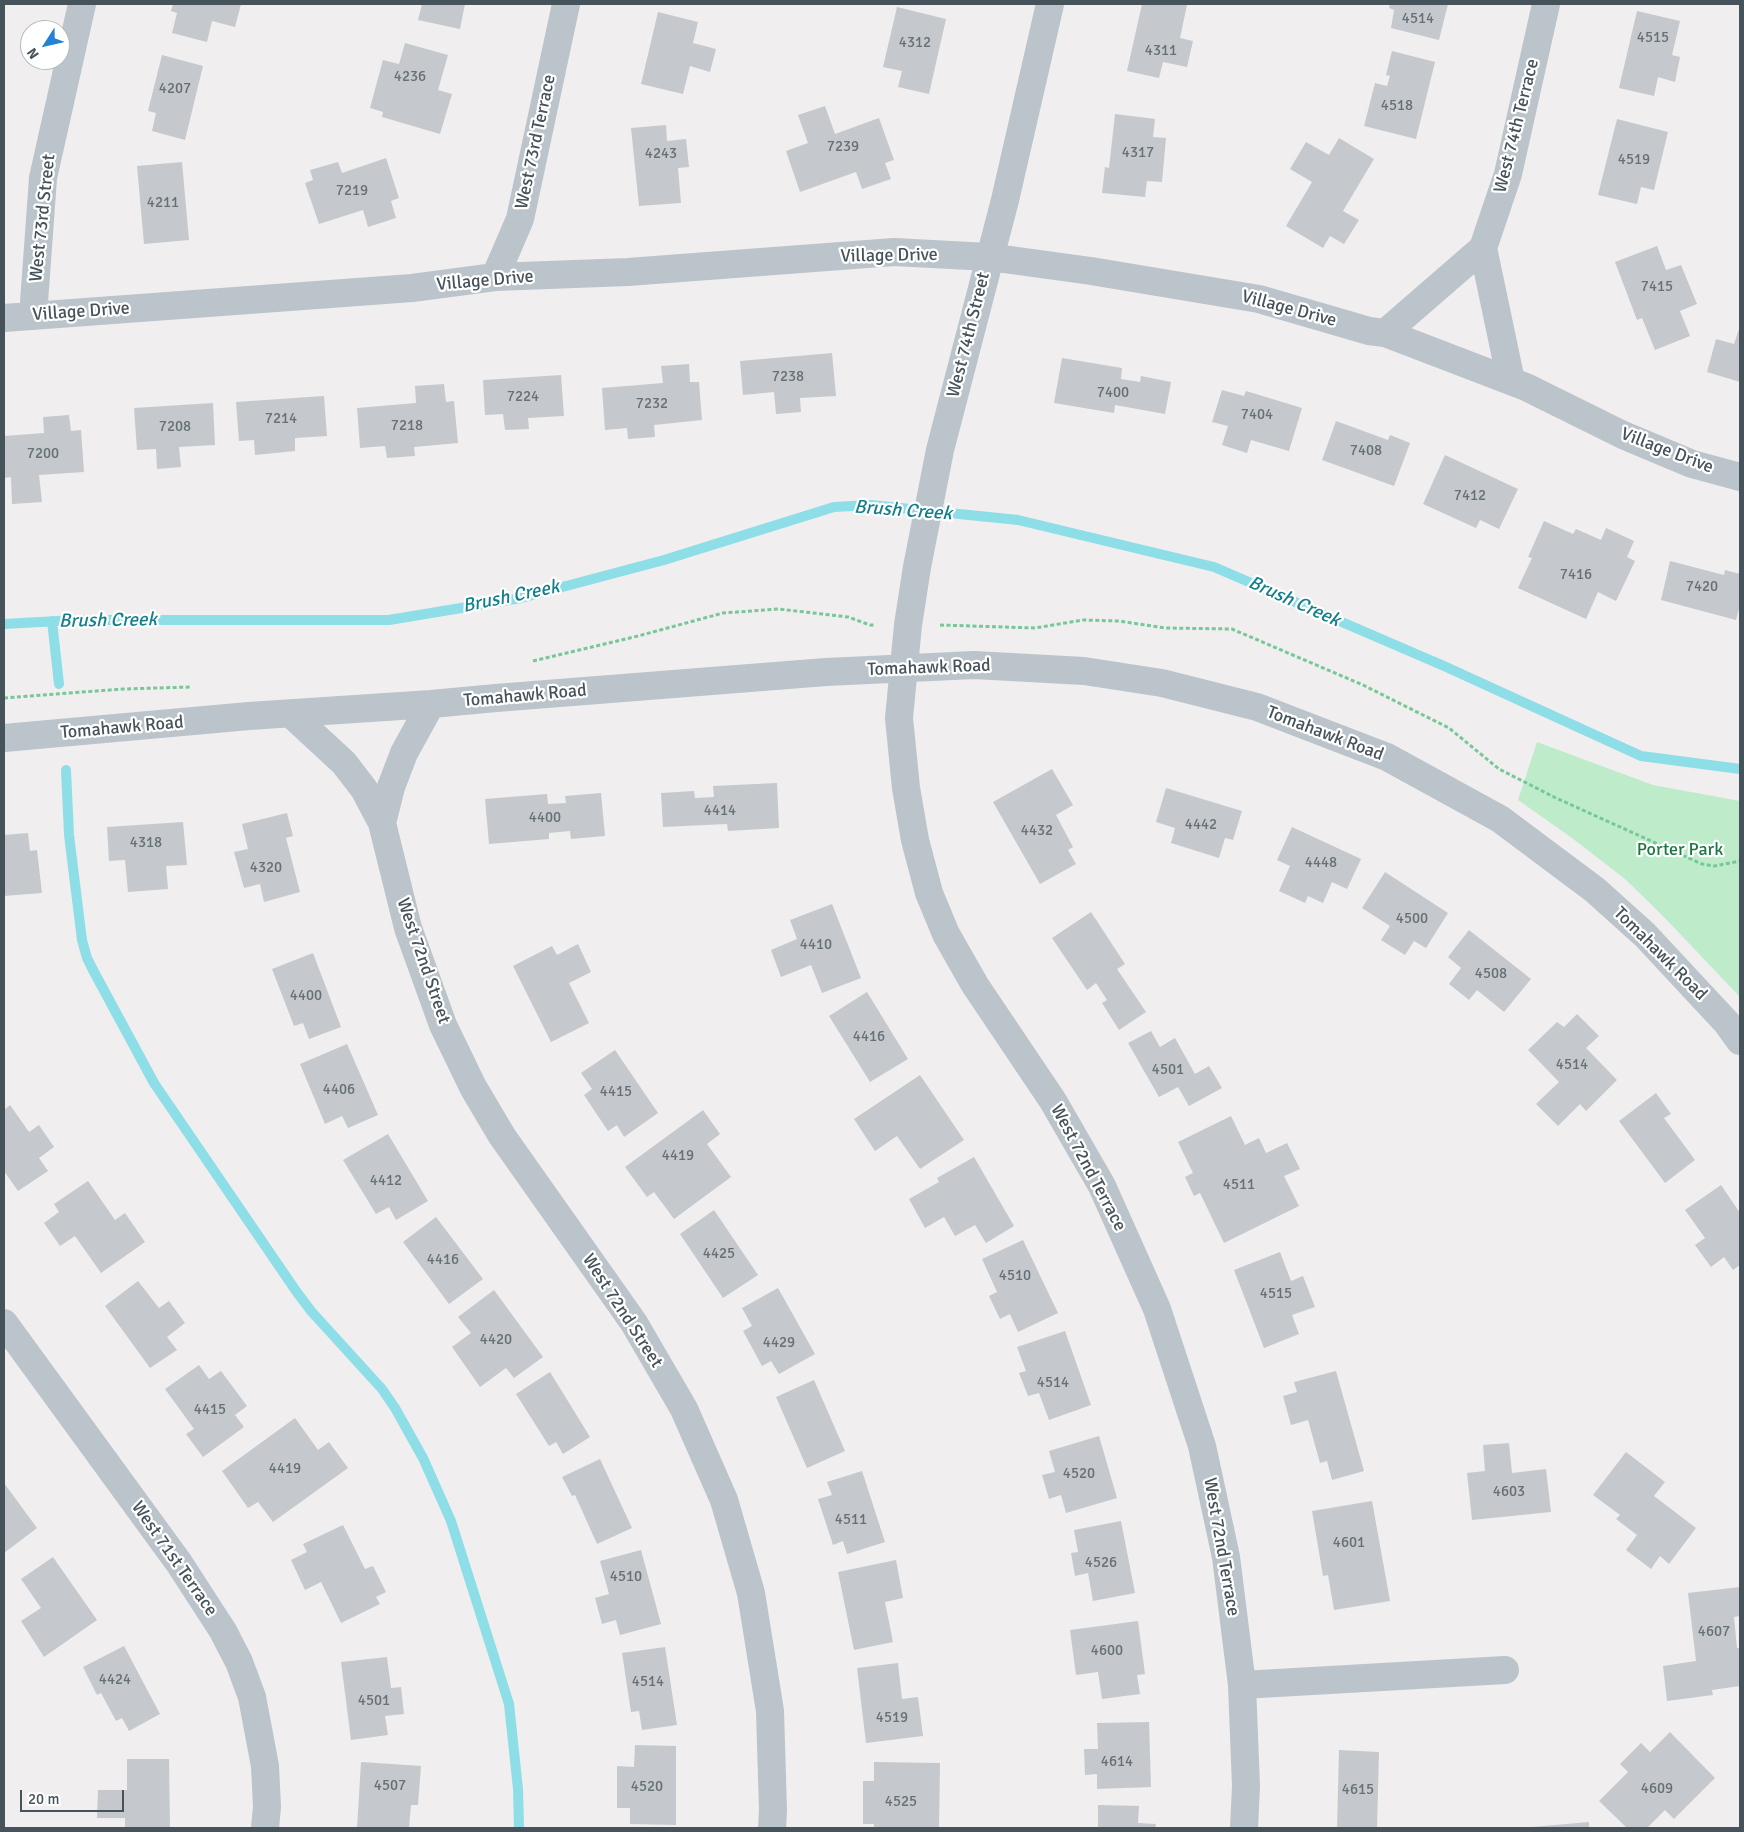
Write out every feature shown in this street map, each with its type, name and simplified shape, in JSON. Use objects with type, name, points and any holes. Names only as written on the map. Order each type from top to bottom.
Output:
[{"type":"street","name":"West 73rd Street","points":[[33,316],[43,178],[82,4]]},
{"type":"street","name":"West 73rd Terrace","points":[[495,277],[520,219],[566,4]]},
{"type":"street","name":"West 74th Street","points":[[903,669],[917,567],[940,450],[1005,200],[1050,4]]},
{"type":"street","name":"West 74th Terrace","points":[[1483,248],[1508,174],[1546,4]]},
{"type":"street","points":[[1385,333],[1483,248],[1511,381]]},
{"type":"street","name":"Village Drive","points":[[4,318],[412,288],[495,277],[628,272],[894,252],[989,257],[1091,271],[1259,299],[1369,331],[1385,333],[1526,387],[1632,439],[1692,464],[1740,477]]},
{"type":"street","name":"Tomahawk Road","points":[[4,738],[826,672],[974,665],[1084,671],[1162,683],[1258,707],[1388,757],[1500,819],[1595,890],[1645,935],[1726,1022],[1740,1041]]},
{"type":"street","name":"West 72nd Terrace","points":[[903,669],[899,718],[906,788],[915,840],[930,893],[946,934],[974,985],[1053,1101],[1102,1186],[1157,1309],[1202,1446],[1226,1557],[1242,1685],[1246,1786],[1244,1828]]},
{"type":"street","name":"West 72nd Street","points":[[382,823],[391,787],[404,754],[431,704]]},
{"type":"street","name":"West 72nd Street","points":[[291,714],[344,763],[364,789],[382,823],[408,928],[443,1025],[473,1087],[502,1136],[634,1323],[684,1409],[724,1500],[751,1593],[770,1711],[774,1810],[772,1828]]},
{"type":"street","name":"West 71st Terrace","points":[[4,1323],[179,1563],[223,1631],[239,1662],[252,1697],[265,1766],[265,1828]]},
{"type":"street","points":[[1242,1685],[1505,1670]]},
{"type":"path","points":[[526,663],[723,613],[780,609],[848,617],[870,625]]},
{"type":"path","points":[[4,698],[192,687]]},
{"type":"green space","name":"Porter Park","points":[[1537,742],[1653,785],[1740,801],[1740,997],[1625,879],[1572,838],[1518,800]]},
{"type":"building","points":[[173,4],[241,4],[235,27],[212,21],[207,42],[172,33],[177,13],[171,11]]},
{"type":"building","points":[[422,4],[465,4],[460,29],[418,20]]},
{"type":"building","points":[[1142,4],[1187,5],[1180,38],[1193,41],[1187,67],[1163,62],[1159,78],[1127,71]]},
{"type":"building","points":[[1390,4],[1448,4],[1439,40],[1391,28],[1394,10],[1389,8]]},
{"type":"building","points":[[897,7],[946,19],[929,94],[898,87],[902,71],[883,67]]},
{"type":"building","points":[[1637,11],[1680,21],[1672,55],[1680,57],[1675,82],[1658,77],[1654,96],[1619,88]]},
{"type":"building","points":[[658,12],[698,22],[693,43],[716,49],[710,72],[690,66],[683,94],[641,84]]},
{"type":"building","points":[[405,43],[448,55],[438,90],[452,94],[440,134],[382,117],[383,112],[370,108],[383,60],[399,64]]},
{"type":"building","points":[[1392,51],[1435,62],[1416,139],[1364,126],[1375,83],[1387,86],[1390,76],[1386,75]]},
{"type":"building","points":[[162,55],[203,66],[185,140],[152,131],[156,113],[148,111]]},
{"type":"building","points":[[825,106],[835,134],[879,118],[894,160],[885,163],[891,179],[862,189],[856,172],[800,192],[786,151],[808,143],[798,115]]},
{"type":"building","points":[[1115,114],[1155,119],[1153,137],[1166,138],[1162,182],[1147,181],[1145,197],[1102,193],[1105,167],[1109,168]]},
{"type":"building","points":[[1617,119],[1668,132],[1654,190],[1641,187],[1637,204],[1598,195]]},
{"type":"building","points":[[666,125],[667,141],[686,139],[689,167],[678,168],[681,203],[639,206],[631,128]]},
{"type":"building","points":[[1339,138],[1374,159],[1343,211],[1359,220],[1344,244],[1330,236],[1323,248],[1286,226],[1312,182],[1290,169],[1306,142],[1329,155]]},
{"type":"building","points":[[386,158],[399,198],[391,201],[396,218],[368,227],[363,210],[319,224],[305,183],[313,180],[310,170],[338,162],[342,173]]},
{"type":"building","points":[[182,162],[189,240],[144,244],[137,166]]},
{"type":"building","points":[[1657,246],[1666,270],[1681,265],[1697,304],[1680,311],[1690,336],[1655,350],[1642,318],[1637,320],[1615,262]]},
{"type":"building","points":[[1740,326],[1740,382],[1707,372],[1716,339],[1734,344]]},
{"type":"building","points":[[832,353],[836,396],[800,398],[801,412],[776,414],[774,392],[743,395],[740,361]]},
{"type":"building","points":[[1062,358],[1122,368],[1121,379],[1140,382],[1141,376],[1171,382],[1165,414],[1115,405],[1114,413],[1054,403]]},
{"type":"building","points":[[689,364],[690,382],[699,382],[702,420],[654,425],[655,437],[628,439],[627,428],[605,430],[602,388],[663,383],[661,366]]},
{"type":"building","points":[[561,375],[564,416],[528,418],[529,429],[505,430],[503,414],[485,415],[483,380]]},
{"type":"building","points":[[444,384],[446,402],[454,401],[458,443],[414,447],[415,456],[387,458],[385,446],[360,448],[357,408],[416,403],[415,386]]},
{"type":"building","points":[[1222,390],[1244,396],[1246,391],[1302,408],[1289,451],[1251,440],[1247,453],[1222,445],[1228,426],[1212,422]]},
{"type":"building","points":[[324,396],[327,436],[295,438],[295,451],[255,455],[254,440],[239,441],[236,402]]},
{"type":"building","points":[[213,403],[215,445],[179,447],[181,467],[157,469],[156,449],[137,450],[134,408]]},
{"type":"building","points":[[69,415],[71,431],[81,430],[84,472],[39,475],[42,502],[12,504],[11,477],[4,478],[4,436],[44,433],[43,417]]},
{"type":"building","points":[[1336,421],[1388,440],[1390,435],[1410,443],[1394,486],[1322,460]]},
{"type":"building","points":[[1445,455],[1518,489],[1499,529],[1480,520],[1476,528],[1423,504]]},
{"type":"building","points":[[1544,521],[1573,534],[1576,529],[1601,540],[1606,528],[1634,541],[1627,557],[1635,561],[1616,601],[1598,592],[1586,619],[1518,588],[1532,558],[1528,557]]},
{"type":"building","points":[[1670,561],[1724,575],[1725,570],[1740,574],[1740,605],[1736,620],[1661,600]]},
{"type":"building","points":[[1052,769],[1073,805],[1056,815],[1073,847],[1068,850],[1076,864],[1040,884],[993,802]]},
{"type":"building","points":[[777,783],[779,828],[728,831],[727,824],[663,827],[661,793],[694,791],[695,798],[714,797],[713,786]]},
{"type":"building","points":[[1166,788],[1242,811],[1233,840],[1225,838],[1219,858],[1171,843],[1175,828],[1156,822]]},
{"type":"building","points":[[601,793],[605,836],[571,839],[570,831],[549,833],[549,839],[489,844],[485,799],[547,794],[548,804],[566,803],[565,796]]},
{"type":"building","points":[[287,813],[293,836],[286,838],[300,892],[264,902],[260,884],[244,888],[234,852],[248,849],[242,824]]},
{"type":"building","points":[[183,822],[187,865],[166,866],[168,889],[128,892],[125,860],[109,861],[107,827]]},
{"type":"building","points":[[1292,827],[1361,859],[1347,889],[1332,882],[1323,903],[1308,896],[1305,903],[1279,891],[1290,866],[1277,860]]},
{"type":"building","points":[[28,833],[30,851],[37,850],[42,893],[4,896],[4,835]]},
{"type":"building","points":[[1385,872],[1448,913],[1426,948],[1414,941],[1405,955],[1381,940],[1390,926],[1362,908]]},
{"type":"building","points":[[832,904],[861,978],[822,993],[811,965],[781,977],[771,950],[797,939],[790,920]]},
{"type":"building","points":[[1091,912],[1125,964],[1117,969],[1146,1012],[1119,1030],[1102,1003],[1107,1000],[1096,983],[1087,990],[1052,938]]},
{"type":"building","points":[[1469,930],[1531,979],[1504,1012],[1477,990],[1469,1000],[1449,984],[1461,968],[1448,957]]},
{"type":"building","points":[[578,944],[591,972],[569,983],[589,1023],[551,1042],[513,966],[552,946],[557,955]]},
{"type":"building","points":[[313,953],[341,1027],[309,1039],[303,1023],[294,1026],[272,969]]},
{"type":"building","points":[[867,992],[908,1059],[870,1082],[829,1016]]},
{"type":"building","points":[[1577,1014],[1599,1036],[1586,1048],[1617,1080],[1586,1111],[1580,1104],[1558,1126],[1536,1104],[1559,1082],[1528,1050],[1557,1022],[1564,1027]]},
{"type":"building","points":[[1151,1031],[1160,1047],[1175,1038],[1195,1074],[1209,1066],[1222,1088],[1189,1106],[1178,1087],[1159,1097],[1128,1043]]},
{"type":"building","points":[[347,1044],[378,1115],[348,1128],[342,1116],[325,1124],[300,1064]]},
{"type":"building","points":[[615,1050],[658,1113],[624,1137],[617,1125],[608,1131],[584,1095],[592,1089],[581,1073]]},
{"type":"building","points":[[920,1075],[964,1140],[920,1169],[897,1136],[875,1151],[854,1119]]},
{"type":"building","points":[[1656,1093],[1671,1114],[1664,1118],[1695,1160],[1665,1183],[1619,1121]]},
{"type":"building","points":[[10,1105],[29,1132],[39,1125],[54,1147],[39,1158],[48,1171],[18,1191],[4,1171],[4,1110]]},
{"type":"building","points":[[703,1110],[720,1134],[707,1144],[731,1177],[674,1219],[654,1192],[647,1197],[625,1167]]},
{"type":"building","points":[[1231,1116],[1245,1145],[1259,1138],[1266,1153],[1287,1143],[1300,1169],[1284,1176],[1299,1206],[1224,1243],[1200,1193],[1194,1196],[1185,1177],[1193,1173],[1178,1142]]},
{"type":"building","points":[[388,1134],[428,1201],[396,1220],[389,1207],[376,1214],[343,1160]]},
{"type":"building","points":[[974,1157],[1014,1226],[986,1243],[975,1225],[955,1236],[944,1217],[925,1228],[909,1199],[939,1182],[937,1178]]},
{"type":"building","points":[[88,1181],[115,1220],[125,1213],[145,1242],[101,1273],[75,1236],[60,1246],[44,1223],[59,1212],[54,1204]]},
{"type":"building","points":[[1721,1185],[1740,1213],[1740,1265],[1733,1270],[1724,1257],[1711,1267],[1695,1245],[1705,1238],[1685,1210]]},
{"type":"building","points":[[714,1210],[758,1275],[723,1298],[680,1234]]},
{"type":"building","points":[[436,1217],[483,1279],[449,1304],[403,1242]]},
{"type":"building","points":[[1023,1240],[1058,1313],[1018,1332],[1010,1314],[1000,1319],[989,1296],[997,1292],[982,1259]]},
{"type":"building","points":[[1280,1252],[1291,1281],[1303,1276],[1315,1307],[1292,1315],[1299,1334],[1264,1348],[1234,1270]]},
{"type":"building","points":[[138,1281],[159,1308],[169,1301],[185,1323],[167,1337],[177,1350],[150,1368],[105,1306]]},
{"type":"building","points":[[778,1288],[815,1354],[779,1374],[771,1361],[762,1366],[743,1331],[752,1326],[742,1308]]},
{"type":"building","points":[[494,1290],[543,1357],[514,1378],[506,1368],[480,1387],[452,1347],[471,1333],[458,1317]]},
{"type":"building","points":[[1065,1331],[1091,1405],[1049,1420],[1039,1393],[1028,1396],[1019,1373],[1026,1371],[1017,1347]]},
{"type":"building","points":[[199,1365],[209,1379],[221,1371],[247,1406],[235,1415],[244,1427],[203,1457],[186,1434],[194,1429],[165,1389]]},
{"type":"building","points":[[1336,1371],[1364,1471],[1332,1480],[1327,1461],[1320,1463],[1308,1420],[1291,1425],[1283,1396],[1297,1392],[1294,1382]]},
{"type":"building","points":[[550,1372],[590,1437],[563,1454],[556,1442],[549,1446],[516,1394]]},
{"type":"building","points":[[814,1380],[845,1451],[807,1468],[776,1397]]},
{"type":"building","points":[[295,1418],[318,1450],[329,1442],[348,1468],[273,1522],[258,1502],[248,1508],[222,1471]]},
{"type":"building","points":[[1099,1436],[1117,1498],[1066,1513],[1061,1495],[1049,1499],[1042,1475],[1055,1472],[1049,1451]]},
{"type":"building","points":[[1509,1443],[1512,1473],[1546,1469],[1551,1512],[1472,1520],[1467,1473],[1485,1471],[1483,1445]]},
{"type":"building","points":[[1626,1452],[1665,1482],[1654,1496],[1696,1528],[1669,1564],[1660,1556],[1651,1569],[1626,1550],[1637,1535],[1616,1519],[1620,1515],[1593,1495]]},
{"type":"building","points":[[600,1459],[632,1528],[597,1544],[575,1495],[572,1496],[562,1477]]},
{"type":"building","points":[[862,1471],[885,1542],[847,1554],[843,1541],[833,1545],[818,1499],[832,1495],[827,1482]]},
{"type":"building","points":[[4,1483],[37,1528],[4,1553]]},
{"type":"building","points":[[1372,1501],[1390,1601],[1334,1610],[1328,1575],[1323,1576],[1312,1511]]},
{"type":"building","points":[[1121,1521],[1135,1593],[1093,1601],[1088,1573],[1075,1576],[1071,1553],[1078,1552],[1074,1530]]},
{"type":"building","points":[[343,1525],[365,1569],[373,1566],[386,1592],[376,1597],[380,1604],[341,1623],[321,1582],[305,1590],[291,1560],[307,1552],[303,1544]]},
{"type":"building","points":[[641,1550],[661,1624],[620,1635],[616,1620],[602,1624],[595,1598],[609,1594],[600,1561]]},
{"type":"building","points":[[53,1557],[97,1620],[44,1657],[21,1621],[41,1608],[21,1579]]},
{"type":"building","points":[[896,1560],[903,1598],[885,1602],[893,1642],[854,1650],[838,1572]]},
{"type":"building","points":[[1740,1587],[1740,1616],[1734,1617],[1737,1648],[1740,1648],[1740,1686],[1712,1690],[1713,1695],[1667,1701],[1663,1666],[1696,1661],[1688,1593]]},
{"type":"building","points":[[1138,1621],[1145,1674],[1137,1675],[1140,1694],[1102,1699],[1098,1672],[1076,1675],[1070,1630]]},
{"type":"building","points":[[124,1646],[160,1714],[129,1731],[122,1718],[116,1721],[101,1693],[97,1695],[83,1667]]},
{"type":"building","points":[[665,1647],[677,1725],[642,1730],[639,1711],[631,1712],[622,1653]]},
{"type":"building","points":[[387,1657],[391,1688],[401,1687],[404,1714],[385,1716],[388,1735],[351,1740],[341,1662]]},
{"type":"building","points":[[898,1663],[902,1699],[918,1697],[923,1736],[866,1743],[857,1668]]},
{"type":"building","points":[[1149,1722],[1151,1787],[1097,1789],[1097,1774],[1085,1775],[1084,1749],[1098,1749],[1097,1723]]},
{"type":"building","points":[[1670,1732],[1715,1778],[1674,1819],[1665,1810],[1647,1828],[1627,1828],[1599,1801],[1628,1772],[1620,1764],[1641,1743],[1650,1752]]},
{"type":"building","points":[[635,1745],[676,1746],[676,1825],[630,1824],[630,1808],[617,1808],[617,1766],[634,1767]]},
{"type":"building","points":[[1339,1750],[1379,1752],[1377,1828],[1337,1828]]},
{"type":"building","points":[[127,1759],[169,1759],[170,1828],[125,1828],[125,1818],[97,1818],[98,1790],[127,1790]]},
{"type":"building","points":[[361,1762],[421,1766],[418,1805],[411,1805],[409,1828],[357,1828]]},
{"type":"building","points":[[874,1762],[940,1763],[939,1828],[874,1828],[874,1824],[863,1824],[863,1781],[874,1781]]},
{"type":"building","points":[[1098,1805],[1139,1806],[1138,1823],[1156,1824],[1155,1828],[1098,1828]]},
{"type":"building","points":[[1589,1822],[1589,1828],[1532,1828],[1532,1827]]},
{"type":"waterway","name":"Brush Creek","points":[[4,624],[76,620],[389,620],[521,598],[664,560],[834,507],[871,505],[1018,520],[1214,567],[1444,666],[1641,756],[1740,769]]},
{"type":"waterway","points":[[52,621],[59,684]]},
{"type":"waterway","points":[[66,770],[69,835],[82,940],[87,958],[93,970],[154,1083],[296,1291],[311,1311],[382,1389],[395,1408],[423,1458],[451,1521],[509,1704],[518,1789],[519,1828]]}]
